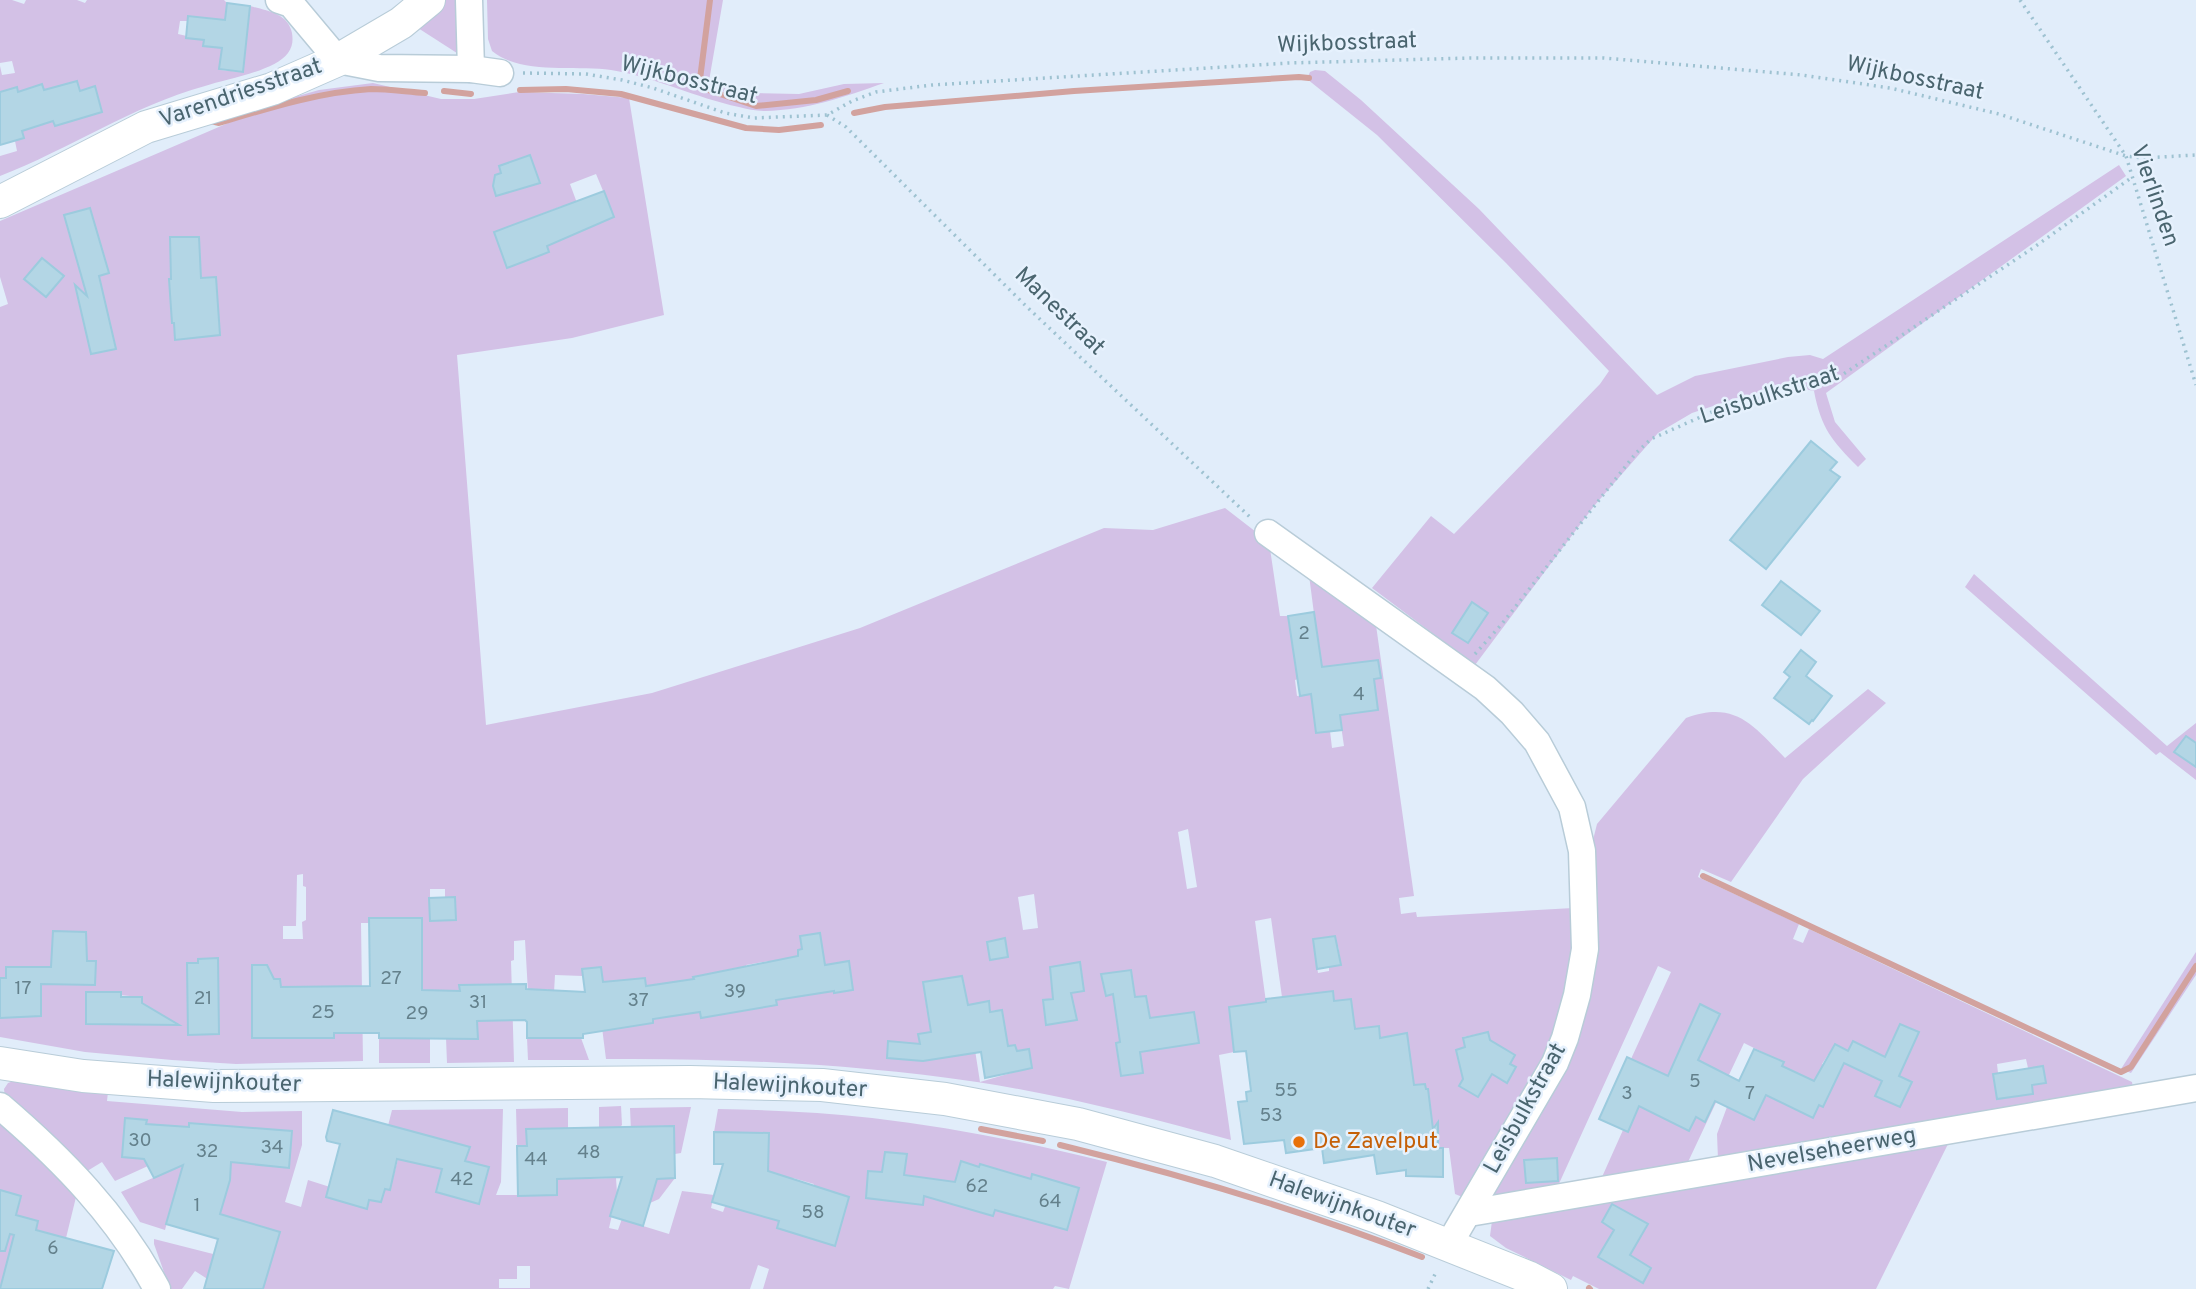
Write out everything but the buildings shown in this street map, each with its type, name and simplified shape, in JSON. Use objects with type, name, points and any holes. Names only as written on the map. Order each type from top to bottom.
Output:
[{"type":"street","points":[[279,0],[292,4],[338,61],[401,23],[429,0]]},
{"type":"street","points":[[470,0],[471,69]]},
{"type":"street","name":"Varendriesstraat","points":[[0,202],[146,127],[272,89],[338,61],[379,68],[471,69],[500,73]]},
{"type":"street","name":"Leisbulkstraat","points":[[1268,533],[1485,688],[1512,713],[1537,742],[1572,807],[1582,851],[1585,949],[1577,995],[1565,1038],[1535,1100],[1448,1246]]},
{"type":"street","name":"Halewijnkouter","points":[[0,1063],[83,1076],[214,1086],[690,1082],[821,1085],[931,1098],[1078,1124],[1215,1161],[1377,1217],[1528,1277],[1550,1289]]},
{"type":"street","name":"Nevelseheerweg","points":[[1469,1213],[2196,1088]]},
{"type":"street","points":[[0,1106],[38,1138],[95,1198],[133,1248],[157,1289]]},
{"type":"path","name":"Vierlinden","points":[[2020,0],[2126,156],[2196,385]]},
{"type":"path","name":"Wijkbosstraat","points":[[500,73],[586,75],[622,80],[716,110],[754,118],[827,115],[876,92],[932,85],[1289,63],[1470,58],[1604,58],[1802,75],[1900,90],[1999,114],[2126,156],[2143,158],[2196,155]]},
{"type":"path","name":"Manestraat","points":[[827,115],[846,127],[1027,307],[1268,533]]},
{"type":"path","name":"Leisbulkstraat","points":[[1462,670],[1636,453],[1651,439],[1723,407],[1836,379],[2034,248],[2131,178]]},
{"type":"shaded area","points":[[0,0],[24,4],[26,0],[77,0],[85,3],[87,0],[224,0],[227,3],[225,23],[189,16],[188,21],[180,21],[178,34],[204,40],[203,46],[222,48],[220,70],[243,72],[250,6],[281,17],[290,26],[292,36],[288,53],[273,65],[152,105],[0,176],[0,156],[17,151],[15,141],[24,138],[15,107],[0,92],[0,66],[2,75],[15,73],[12,61],[0,63]],"holes":[[[77,81],[80,91],[95,87],[102,111],[55,126],[53,121],[44,124],[33,87],[42,85],[47,100],[59,86]]]},
{"type":"shaded area","points":[[444,0],[461,0],[460,55],[418,28]]},
{"type":"shaded area","points":[[487,0],[723,0],[709,81],[753,93],[799,94],[844,84],[884,83],[811,105],[762,111],[723,103],[644,77],[611,70],[549,68],[518,63],[504,59],[492,51],[488,39]]},
{"type":"shaded area","points":[[1325,71],[1361,100],[1479,209],[1657,395],[1695,376],[1788,357],[1810,355],[1823,359],[2119,165],[2126,176],[1826,393],[1835,422],[1866,459],[1858,467],[1829,433],[1820,415],[1814,391],[1790,386],[1740,397],[1692,413],[1658,433],[1594,506],[1475,665],[1372,588],[1431,516],[1454,534],[1600,384],[1609,371],[1506,263],[1377,135],[1307,79],[1310,72]]},
{"type":"shaded area","points":[[373,83],[441,99],[474,99],[519,92],[629,98],[664,315],[572,338],[457,355],[486,725],[652,693],[860,628],[1104,528],[1153,530],[1225,508],[1269,542],[1280,616],[1288,616],[1294,657],[1302,656],[1305,677],[1295,680],[1297,696],[1311,694],[1316,733],[1330,731],[1332,748],[1344,746],[1337,698],[1325,699],[1309,575],[1375,618],[1414,896],[1399,898],[1401,914],[1416,912],[1417,917],[1573,908],[1574,952],[1565,1005],[1548,1054],[1465,1198],[1455,1194],[1449,1148],[1438,1148],[1437,1128],[1420,1128],[1414,1081],[1355,1029],[1351,999],[1291,1066],[1232,1033],[1234,1052],[1219,1055],[1231,1140],[1073,1100],[1009,1087],[931,1076],[792,1063],[606,1059],[597,988],[604,987],[601,967],[582,969],[583,976],[555,975],[554,992],[548,989],[528,992],[525,940],[514,941],[514,960],[511,961],[514,1062],[447,1063],[446,1038],[430,1038],[430,1063],[379,1063],[379,1038],[404,990],[403,918],[369,918],[369,923],[361,923],[363,1061],[236,1064],[172,1060],[85,1052],[0,1037],[0,307],[8,304],[0,277],[0,221],[277,102],[319,90]],"holes":[[[596,174],[614,217],[557,242],[494,232],[562,206],[563,208],[577,203],[570,184]],[[90,208],[109,272],[83,280],[64,215]],[[63,277],[46,297],[25,279]],[[103,296],[116,348],[91,354],[79,302]],[[1338,665],[1380,678],[1374,679],[1378,710],[1344,715]],[[1188,829],[1197,887],[1187,889],[1178,832]],[[303,874],[303,886],[306,887],[303,939],[283,939],[283,926],[296,926],[297,875]],[[430,889],[445,889],[445,906],[441,919],[430,919]],[[1034,894],[1038,928],[1023,930],[1018,897]],[[1271,918],[1287,1033],[1273,1054],[1255,921]],[[820,933],[829,988],[804,995],[798,950],[802,949],[800,936]],[[1313,939],[1338,946],[1341,965],[1318,973]],[[51,950],[86,950],[86,961],[96,962],[95,985],[66,985],[66,962],[51,961]],[[199,959],[218,959],[219,1034],[189,1035],[188,963],[198,963]],[[769,961],[776,1005],[701,1018],[694,977],[717,973],[748,974],[746,965]],[[849,961],[853,990],[834,993],[830,965]],[[1080,962],[1084,990],[1071,993],[1077,1020],[1046,1025],[1043,1000],[1054,998],[1050,967]],[[257,965],[268,966],[270,979],[280,980],[280,1038],[252,1038],[252,970]],[[1131,970],[1135,997],[1146,996],[1150,1018],[1194,1012],[1199,1042],[1138,1041],[1143,1072],[1121,1076],[1116,1043],[1120,1042],[1114,973]],[[962,976],[967,1005],[927,1011],[923,982]],[[645,978],[646,986],[666,983],[653,1023],[613,1029],[605,982]],[[496,984],[497,1020],[477,1021],[477,1039],[461,1039],[460,985]],[[86,992],[141,997],[141,1009],[153,1009],[159,1016],[153,1025],[86,1024]],[[988,1001],[990,1011],[1002,1010],[1008,1046],[1015,1045],[1017,1051],[1029,1049],[1032,1067],[980,1082],[968,1005]],[[1488,1032],[1490,1042],[1515,1055],[1510,1064],[1516,1067],[1506,1082],[1489,1072],[1478,1097],[1459,1086],[1464,1077],[1456,1050],[1465,1047],[1463,1037]]]},
{"type":"shaded area","points":[[1974,574],[2167,746],[2196,723],[2196,780],[2160,752],[2156,755],[1965,587]]},
{"type":"shaded area","points":[[1868,689],[1886,703],[1803,779],[1731,882],[1701,869],[1698,877],[1799,924],[1793,939],[1803,943],[1809,929],[2132,1082],[2133,1088],[1718,1159],[1717,1134],[1727,1107],[1754,1119],[1784,1063],[1744,1043],[1688,1162],[1602,1177],[1623,1130],[1628,1131],[1656,1071],[1631,1059],[1671,972],[1658,966],[1557,1188],[1495,1197],[1493,1186],[1550,1086],[1593,862],[1593,840],[1597,824],[1686,718],[1703,713],[1730,714],[1753,726],[1785,758]],"holes":[[[1700,1005],[1720,1014],[1705,1044],[1687,1033]],[[1835,1044],[1848,1051],[1856,1069],[1844,1063],[1823,1106],[1819,1105],[1813,1118],[1790,1107],[1804,1077],[1817,1083],[1826,1066],[1822,1064]],[[2026,1059],[2028,1068],[2043,1066],[2032,1085],[2032,1094],[1997,1099],[1993,1074],[1998,1073],[1997,1064]],[[1885,1074],[1912,1082],[1900,1107],[1875,1096]],[[1556,1158],[1558,1181],[1526,1183],[1524,1160]]]},
{"type":"shaded area","points":[[2196,952],[2196,975],[2131,1073],[2121,1069]]},
{"type":"shaded area","points":[[527,1038],[581,1038],[589,1060],[528,1060]]},
{"type":"shaded area","points":[[16,1080],[108,1092],[107,1101],[242,1112],[302,1111],[302,1145],[285,1202],[301,1207],[308,1180],[330,1187],[330,1198],[346,1198],[368,1204],[392,1110],[503,1109],[501,1182],[496,1195],[557,1195],[557,1174],[527,1129],[527,1146],[517,1146],[516,1109],[568,1108],[568,1176],[578,1179],[616,1178],[617,1193],[609,1228],[618,1230],[625,1210],[643,1226],[669,1234],[682,1191],[714,1195],[711,1208],[723,1212],[740,1165],[768,1165],[768,1133],[714,1132],[718,1109],[814,1113],[902,1122],[990,1136],[1107,1162],[1069,1289],[1055,1286],[1053,1289],[763,1289],[769,1269],[758,1265],[750,1289],[223,1289],[195,1271],[182,1289],[170,1289],[154,1239],[221,1256],[268,1272],[280,1232],[233,1218],[230,1226],[175,1191],[165,1230],[140,1222],[121,1192],[171,1170],[148,1166],[115,1181],[102,1162],[84,1173],[5,1098],[4,1089],[8,1083]],"holes":[[[125,1119],[146,1120],[146,1124],[158,1125],[155,1160],[123,1157]],[[398,1128],[430,1136],[423,1164],[398,1159],[390,1190],[385,1189],[381,1202],[375,1201]],[[885,1152],[907,1155],[904,1177],[926,1178],[922,1205],[866,1195],[868,1171],[882,1173]],[[961,1162],[979,1167],[980,1164],[1006,1172],[993,1216],[949,1203]],[[1032,1175],[1079,1188],[1067,1230]],[[793,1178],[814,1184],[812,1191],[849,1197],[835,1245],[777,1228]],[[517,1266],[530,1266],[530,1288],[499,1288],[499,1279],[517,1279]]]},
{"type":"shaded area","points":[[621,1106],[620,1127],[599,1128],[599,1107]]},
{"type":"shaded area","points":[[691,1107],[681,1153],[675,1154],[674,1126],[645,1127],[645,1179],[675,1178],[659,1199],[650,1203],[633,1178],[630,1108]]},
{"type":"shaded area","points":[[0,1119],[77,1193],[66,1238],[48,1234],[0,1289]]},
{"type":"shaded area","points":[[1951,1138],[1876,1289],[1599,1289],[1573,1276],[1571,1280],[1506,1248],[1490,1236],[1492,1221]]},
{"type":"waterway","points":[[710,0],[699,87],[756,106],[816,100],[848,91]]},
{"type":"waterway","points":[[854,113],[885,107],[1074,91],[1309,78]]},
{"type":"waterway","points":[[211,121],[219,123],[332,93],[371,89],[425,93]]},
{"type":"waterway","points":[[520,90],[566,89],[621,94],[746,128],[779,130],[821,125]]},
{"type":"waterway","points":[[444,91],[471,94]]},
{"type":"waterway","points":[[1703,876],[2121,1072],[2131,1067],[2196,966]]},
{"type":"waterway","points":[[981,1129],[1043,1141]]},
{"type":"waterway","points":[[1060,1145],[1243,1195],[1422,1257]]},
{"type":"place","name":"De Zavelput","points":[[1299,1142]]}]
